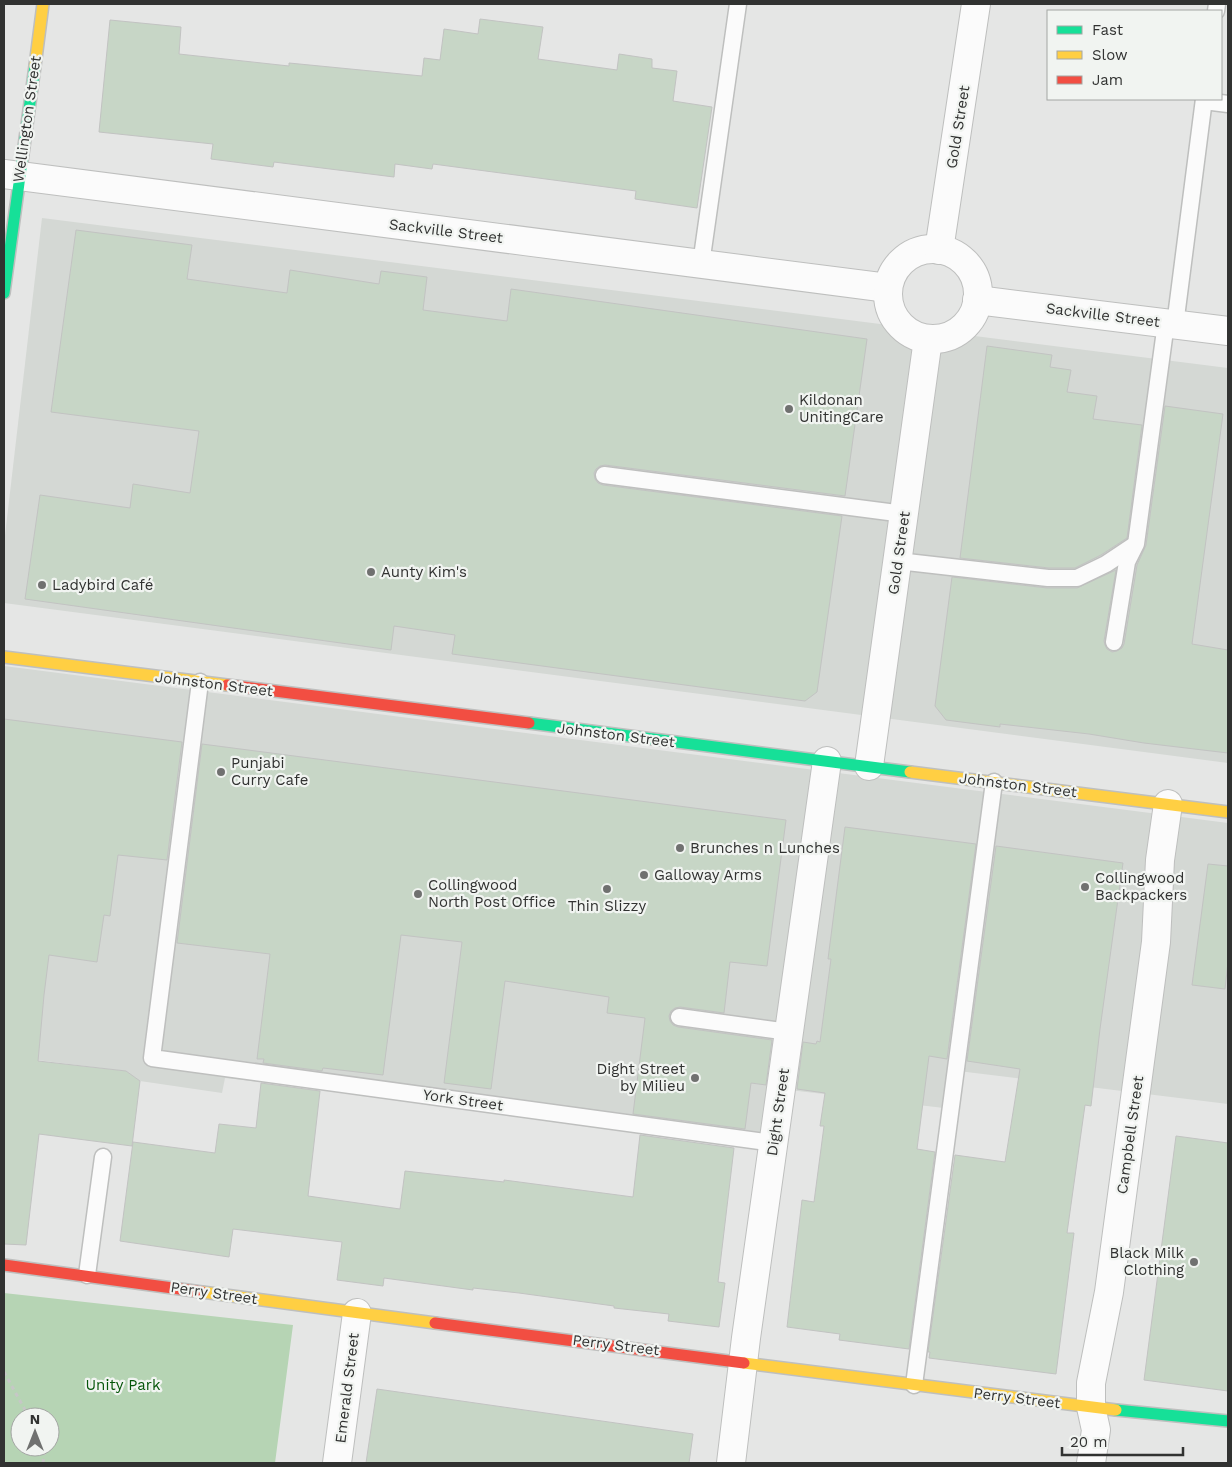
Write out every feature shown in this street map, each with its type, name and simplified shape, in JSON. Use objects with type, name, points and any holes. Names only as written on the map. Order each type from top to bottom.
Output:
[{"type":"street","name":"Wellington Street","points":[[4,293],[12,175],[43,4]]},
{"type":"street","name":"Gold Street","points":[[939,250],[976,4]]},
{"type":"street","name":"Sackville Street","points":[[12,175],[888,288]]},
{"type":"street","points":[[925,250],[939,250],[952,254],[964,262],[972,273],[977,286],[977,300],[974,313],[966,325],[942,339],[928,339],[914,335],[902,327],[893,316],[888,302],[888,288],[892,275],[900,263],[912,255],[925,250]]},
{"type":"street","name":"Sackville Street","points":[[977,300],[1228,331]]},
{"type":"street","name":"Gold Street","points":[[870,766],[928,339]]},
{"type":"street","name":"Johnston Street","points":[[4,657],[1228,812]]},
{"type":"street","name":"Dight Street","points":[[731,1463],[746,1338],[827,761]]},
{"type":"street","name":"Campbell Street","points":[[1091,1463],[1096,1430],[1091,1407],[1091,1382],[1110,1292],[1156,942],[1160,860],[1168,804]]},
{"type":"street","name":"Perry Street","points":[[4,1265],[357,1313],[1091,1407],[1228,1421]]},
{"type":"street","name":"Emerald Street","points":[[338,1463],[357,1313]]},
{"type":"lane","points":[[702,264],[738,4]]},
{"type":"lane","points":[[1114,642],[1126,562],[1136,544],[1204,100],[1228,104]]},
{"type":"lane","points":[[604,475],[904,514]]},
{"type":"lane","points":[[898,561],[1048,578],[1077,578],[1106,564],[1136,544]]},
{"type":"lane","name":"York Street","points":[[200,682],[152,1058],[774,1142]]},
{"type":"lane","points":[[914,1384],[994,782]]},
{"type":"lane","points":[[678,1017],[789,1032]]},
{"type":"lane","points":[[87,1275],[103,1157]]},
{"type":"path","points":[[4,1372],[23,1407]]},
{"type":"shaded area","points":[[42,218],[1228,368],[1228,763],[4,603],[4,544]]},
{"type":"shaded area","points":[[4,666],[1228,823],[1228,1104],[950,1070],[944,1108],[772,1088],[764,1140],[225,1078],[222,1093],[140,1081],[126,1071],[4,1056]]},
{"type":"green space","name":"Unity Park","points":[[4,1293],[293,1325],[275,1463],[4,1463]]},
{"type":"building","points":[[480,19],[543,27],[538,59],[617,70],[619,54],[652,59],[652,68],[677,71],[673,101],[712,107],[697,208],[635,199],[636,191],[433,164],[432,169],[395,164],[394,177],[274,162],[273,167],[211,159],[213,144],[99,132],[110,20],[181,27],[179,54],[289,66],[289,63],[422,76],[424,58],[440,60],[444,29],[478,34]]},
{"type":"building","points":[[76,230],[192,245],[187,279],[287,293],[290,270],[379,284],[381,271],[427,277],[423,310],[507,321],[511,289],[867,339],[845,496],[605,465],[600,466],[594,473],[598,483],[603,485],[842,516],[817,692],[805,701],[452,654],[455,635],[394,626],[391,650],[25,599],[40,495],[130,508],[133,484],[190,493],[199,431],[51,412]]},
{"type":"building","points":[[987,346],[1052,355],[1050,367],[1071,370],[1067,392],[1097,396],[1093,419],[1142,425],[1127,538],[1101,555],[1075,568],[1049,568],[960,558]]},
{"type":"building","points":[[1165,406],[1223,414],[1192,644],[1228,650],[1228,753],[1089,734],[1000,724],[1000,727],[946,720],[935,706],[952,577],[1047,588],[1077,588],[1116,570],[1104,641],[1107,649],[1112,652],[1122,648],[1137,565],[1146,545]]},
{"type":"building","points":[[4,719],[182,742],[167,860],[118,855],[110,916],[104,915],[97,962],[49,955],[44,995],[38,1061],[126,1071],[140,1081],[132,1146],[39,1134],[26,1245],[4,1244]]},
{"type":"building","points":[[202,744],[786,820],[767,966],[730,962],[724,1013],[680,1007],[671,1011],[669,1016],[673,1025],[678,1027],[772,1040],[766,1085],[751,1083],[745,1129],[633,1114],[645,1018],[607,1013],[609,997],[505,981],[491,1089],[444,1083],[462,942],[401,935],[383,1075],[323,1068],[322,1071],[263,1063],[264,1059],[257,1059],[270,954],[177,943]]},
{"type":"building","points":[[845,827],[976,844],[947,1059],[929,1056],[917,1149],[935,1152],[909,1349],[839,1340],[840,1334],[787,1327],[802,1200],[814,1202],[824,1126],[820,1126],[825,1093],[797,1089],[803,1042],[816,1044],[817,1041],[820,1042],[831,959],[828,959]]},
{"type":"building","points":[[996,846],[1123,863],[1091,1106],[1085,1105],[1067,1233],[1074,1233],[1056,1374],[929,1358],[930,1352],[928,1352],[955,1155],[1005,1162],[1020,1069],[967,1061]]},
{"type":"building","points":[[1208,864],[1228,866],[1228,962],[1225,989],[1192,985]]},
{"type":"building","points":[[261,1083],[320,1091],[308,1196],[400,1209],[405,1171],[504,1182],[504,1180],[633,1197],[640,1135],[734,1148],[718,1282],[725,1283],[719,1327],[668,1321],[669,1314],[614,1308],[614,1306],[519,1293],[473,1288],[473,1290],[384,1278],[383,1286],[337,1280],[342,1242],[233,1229],[229,1257],[120,1241],[133,1142],[215,1153],[219,1124],[256,1128]]},
{"type":"building","name":"Black Milk Clothing","points":[[1176,1136],[1228,1143],[1228,1391],[1144,1380]]},
{"type":"building","points":[[377,1389],[693,1434],[689,1463],[366,1463]]},
{"type":"traffic: fast","points":[[4,293],[35,66]]},
{"type":"traffic: fast","points":[[529,723],[910,772]]},
{"type":"traffic: fast","points":[[1116,1410],[1228,1421]]},
{"type":"traffic: slow","points":[[35,66],[43,4]]},
{"type":"traffic: slow","points":[[4,657],[227,685]]},
{"type":"traffic: slow","points":[[910,772],[1228,812]]},
{"type":"traffic: slow","points":[[202,1292],[435,1323]]},
{"type":"traffic: slow","points":[[744,1363],[1116,1410]]},
{"type":"traffic: jam","points":[[227,685],[529,723]]},
{"type":"traffic: jam","points":[[4,1265],[202,1292]]},
{"type":"traffic: jam","points":[[435,1323],[744,1363]]},
{"type":"place","name":"Kildonan UnitingCare","points":[[789,409]]},
{"type":"place","name":"Aunty Kim's","points":[[371,572]]},
{"type":"place","name":"Ladybird Café","points":[[42,585]]},
{"type":"place","name":"Punjabi Curry Cafe","points":[[221,772]]},
{"type":"place","name":"Brunches n Lunches","points":[[680,848]]},
{"type":"place","name":"Galloway Arms","points":[[644,875]]},
{"type":"place","name":"Collingwood Backpackers","points":[[1085,887]]},
{"type":"place","name":"Thin Slizzy","points":[[607,889]]},
{"type":"place","name":"Collingwood North Post Office","points":[[418,894]]},
{"type":"place","name":"Dight Street by Milieu","points":[[695,1078]]},
{"type":"place","name":"Black Milk Clothing","points":[[1194,1262]]}]
